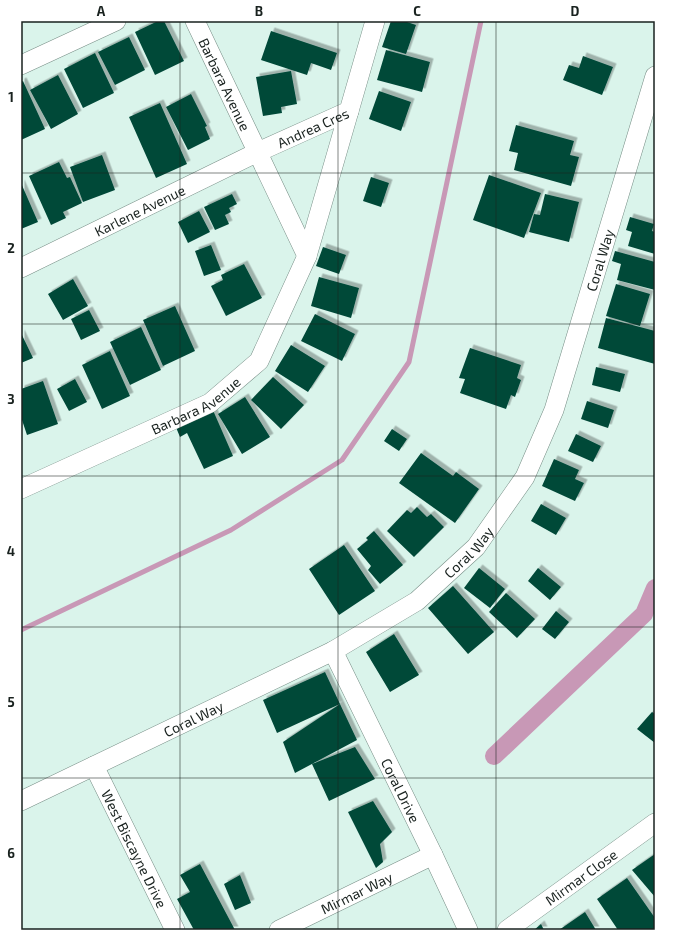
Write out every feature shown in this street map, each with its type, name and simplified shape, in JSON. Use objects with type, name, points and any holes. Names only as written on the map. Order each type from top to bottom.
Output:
[{"type":"street","points":[[21,65],[116,21]]},
{"type":"street","name":"Barbara Avenue","points":[[195,21],[308,256]]},
{"type":"street","name":"Andrea Cres","points":[[258,152],[349,111],[375,21]]},
{"type":"street","name":"Coral Way","points":[[21,802],[333,651],[417,602],[476,547],[525,477],[554,410],[655,76]]},
{"type":"street","name":"Barbara Avenue","points":[[21,489],[210,403],[259,361],[308,256],[349,111]]},
{"type":"street","name":"Karlene Avenue","points":[[21,268],[258,152]]},
{"type":"street","name":"Coral Drive","points":[[333,651],[468,930]]},
{"type":"street","name":"West Biscayne Drive","points":[[94,766],[175,930]]},
{"type":"street","name":"Mirmar Close","points":[[507,930],[655,823]]},
{"type":"street","name":"Mirmar Way","points":[[279,930],[432,855]]},
{"type":"building","points":[[158,21],[164,21],[184,61],[155,75],[135,32]]},
{"type":"building","points":[[391,21],[404,21],[416,25],[406,54],[382,47]]},
{"type":"building","points":[[271,31],[337,53],[331,70],[311,63],[307,75],[261,60]]},
{"type":"building","points":[[129,37],[145,70],[115,85],[98,52]]},
{"type":"building","points":[[386,50],[430,62],[422,92],[377,80]]},
{"type":"building","points":[[95,53],[114,93],[83,108],[64,69]]},
{"type":"building","points":[[583,56],[613,67],[602,95],[563,80],[569,65],[579,68]]},
{"type":"building","points":[[291,71],[297,104],[281,107],[282,113],[263,116],[256,77]]},
{"type":"building","points":[[58,75],[78,114],[51,129],[30,90]]},
{"type":"building","points":[[23,81],[45,129],[21,140],[21,82]]},
{"type":"building","points":[[379,91],[411,102],[401,131],[369,119]]},
{"type":"building","points":[[191,94],[207,126],[205,127],[210,139],[188,150],[166,107]]},
{"type":"building","points":[[160,103],[187,164],[156,178],[129,117]]},
{"type":"building","points":[[516,125],[574,141],[570,155],[579,157],[571,186],[514,170],[518,153],[509,151]]},
{"type":"building","points":[[102,155],[115,190],[83,202],[70,167]]},
{"type":"building","points":[[59,162],[67,178],[70,177],[82,203],[63,212],[66,218],[51,225],[29,176]]},
{"type":"building","points":[[489,175],[541,193],[524,238],[473,220]]},
{"type":"building","points":[[371,177],[389,183],[381,207],[363,201]]},
{"type":"building","points":[[21,183],[38,222],[21,229]]},
{"type":"building","points":[[232,194],[237,204],[229,208],[231,212],[225,215],[229,224],[215,230],[204,207]]},
{"type":"building","points":[[545,194],[579,202],[569,242],[529,232],[534,214],[540,215]]},
{"type":"building","points":[[199,211],[210,232],[188,243],[178,222]]},
{"type":"building","points":[[630,217],[654,224],[652,231],[655,232],[655,254],[628,246],[632,232],[626,230]]},
{"type":"building","points":[[211,245],[221,270],[204,276],[195,251]]},
{"type":"building","points":[[323,247],[346,255],[339,274],[316,266]]},
{"type":"building","points":[[615,251],[655,262],[655,290],[617,280],[621,264],[612,261]]},
{"type":"building","points":[[244,264],[262,298],[226,316],[211,286],[223,280],[221,275]]},
{"type":"building","points":[[319,277],[359,288],[351,318],[311,306]]},
{"type":"building","points":[[73,279],[88,306],[63,320],[48,294]]},
{"type":"building","points":[[616,284],[650,294],[640,326],[606,316]]},
{"type":"building","points":[[175,306],[195,351],[163,366],[143,320]]},
{"type":"building","points":[[89,310],[100,331],[81,340],[71,319]]},
{"type":"building","points":[[315,314],[355,334],[342,361],[301,341]]},
{"type":"building","points":[[606,318],[655,331],[655,364],[598,348]]},
{"type":"building","points":[[141,327],[161,370],[130,385],[110,342]]},
{"type":"building","points":[[21,333],[33,358],[21,363]]},
{"type":"building","points":[[291,345],[325,366],[308,392],[275,371]]},
{"type":"building","points":[[470,348],[521,365],[517,378],[521,380],[515,397],[511,395],[506,409],[460,393],[465,379],[459,378]]},
{"type":"building","points":[[110,351],[130,396],[102,409],[82,365]]},
{"type":"building","points":[[596,367],[625,374],[620,392],[592,385]]},
{"type":"building","points":[[273,377],[304,405],[281,429],[251,400]]},
{"type":"building","points":[[75,379],[87,402],[69,411],[57,389]]},
{"type":"building","points":[[43,381],[58,424],[27,435],[21,417],[21,389]]},
{"type":"building","points":[[245,397],[270,437],[242,454],[218,414]]},
{"type":"building","points":[[587,401],[614,410],[608,428],[581,419]]},
{"type":"building","points":[[212,408],[233,456],[204,469],[187,433],[180,437],[175,425]]},
{"type":"building","points":[[392,429],[407,439],[399,451],[384,441]]},
{"type":"building","points":[[576,434],[601,446],[593,462],[568,451]]},
{"type":"building","points":[[421,453],[453,476],[456,472],[479,489],[455,523],[399,483]]},
{"type":"building","points":[[554,459],[579,470],[575,479],[584,483],[575,501],[542,486]]},
{"type":"building","points":[[541,504],[566,518],[556,535],[531,521]]},
{"type":"building","points":[[417,507],[427,517],[431,514],[444,527],[414,557],[387,531],[407,510],[411,513]]},
{"type":"building","points":[[374,531],[403,565],[380,584],[368,570],[371,566],[357,549],[368,540],[366,538]]},
{"type":"building","points":[[344,545],[375,591],[339,615],[309,569]]},
{"type":"building","points":[[479,568],[505,589],[490,608],[464,588]]},
{"type":"building","points":[[538,568],[561,587],[550,600],[528,581]]},
{"type":"building","points":[[453,586],[494,632],[468,654],[428,608]]},
{"type":"building","points":[[506,593],[535,619],[517,638],[489,612]]},
{"type":"building","points":[[556,611],[569,622],[555,639],[542,629]]},
{"type":"building","points":[[394,634],[419,675],[390,692],[366,652]]},
{"type":"building","points":[[325,672],[340,704],[277,733],[263,700]]},
{"type":"building","points":[[340,704],[357,740],[295,773],[283,742]]},
{"type":"building","points":[[652,712],[655,714],[655,743],[637,729]]},
{"type":"building","points":[[355,747],[375,779],[329,801],[312,764]]},
{"type":"building","points":[[373,801],[392,832],[380,844],[383,862],[376,868],[348,812]]},
{"type":"building","points":[[655,854],[655,897],[632,870]]},
{"type":"building","points":[[200,864],[235,930],[194,930],[177,899],[190,892],[180,875]]},
{"type":"building","points":[[240,875],[251,903],[235,910],[224,884]]},
{"type":"building","points":[[627,878],[655,918],[655,930],[618,930],[597,899]]},
{"type":"building","points":[[585,912],[596,930],[559,930]]},
{"type":"building","points":[[541,924],[544,930],[534,930]]},
{"type":"waterway","points":[[21,630],[231,530],[342,460],[409,362],[481,21]]},
{"type":"waterway","points":[[494,756],[644,614],[655,588]]}]
